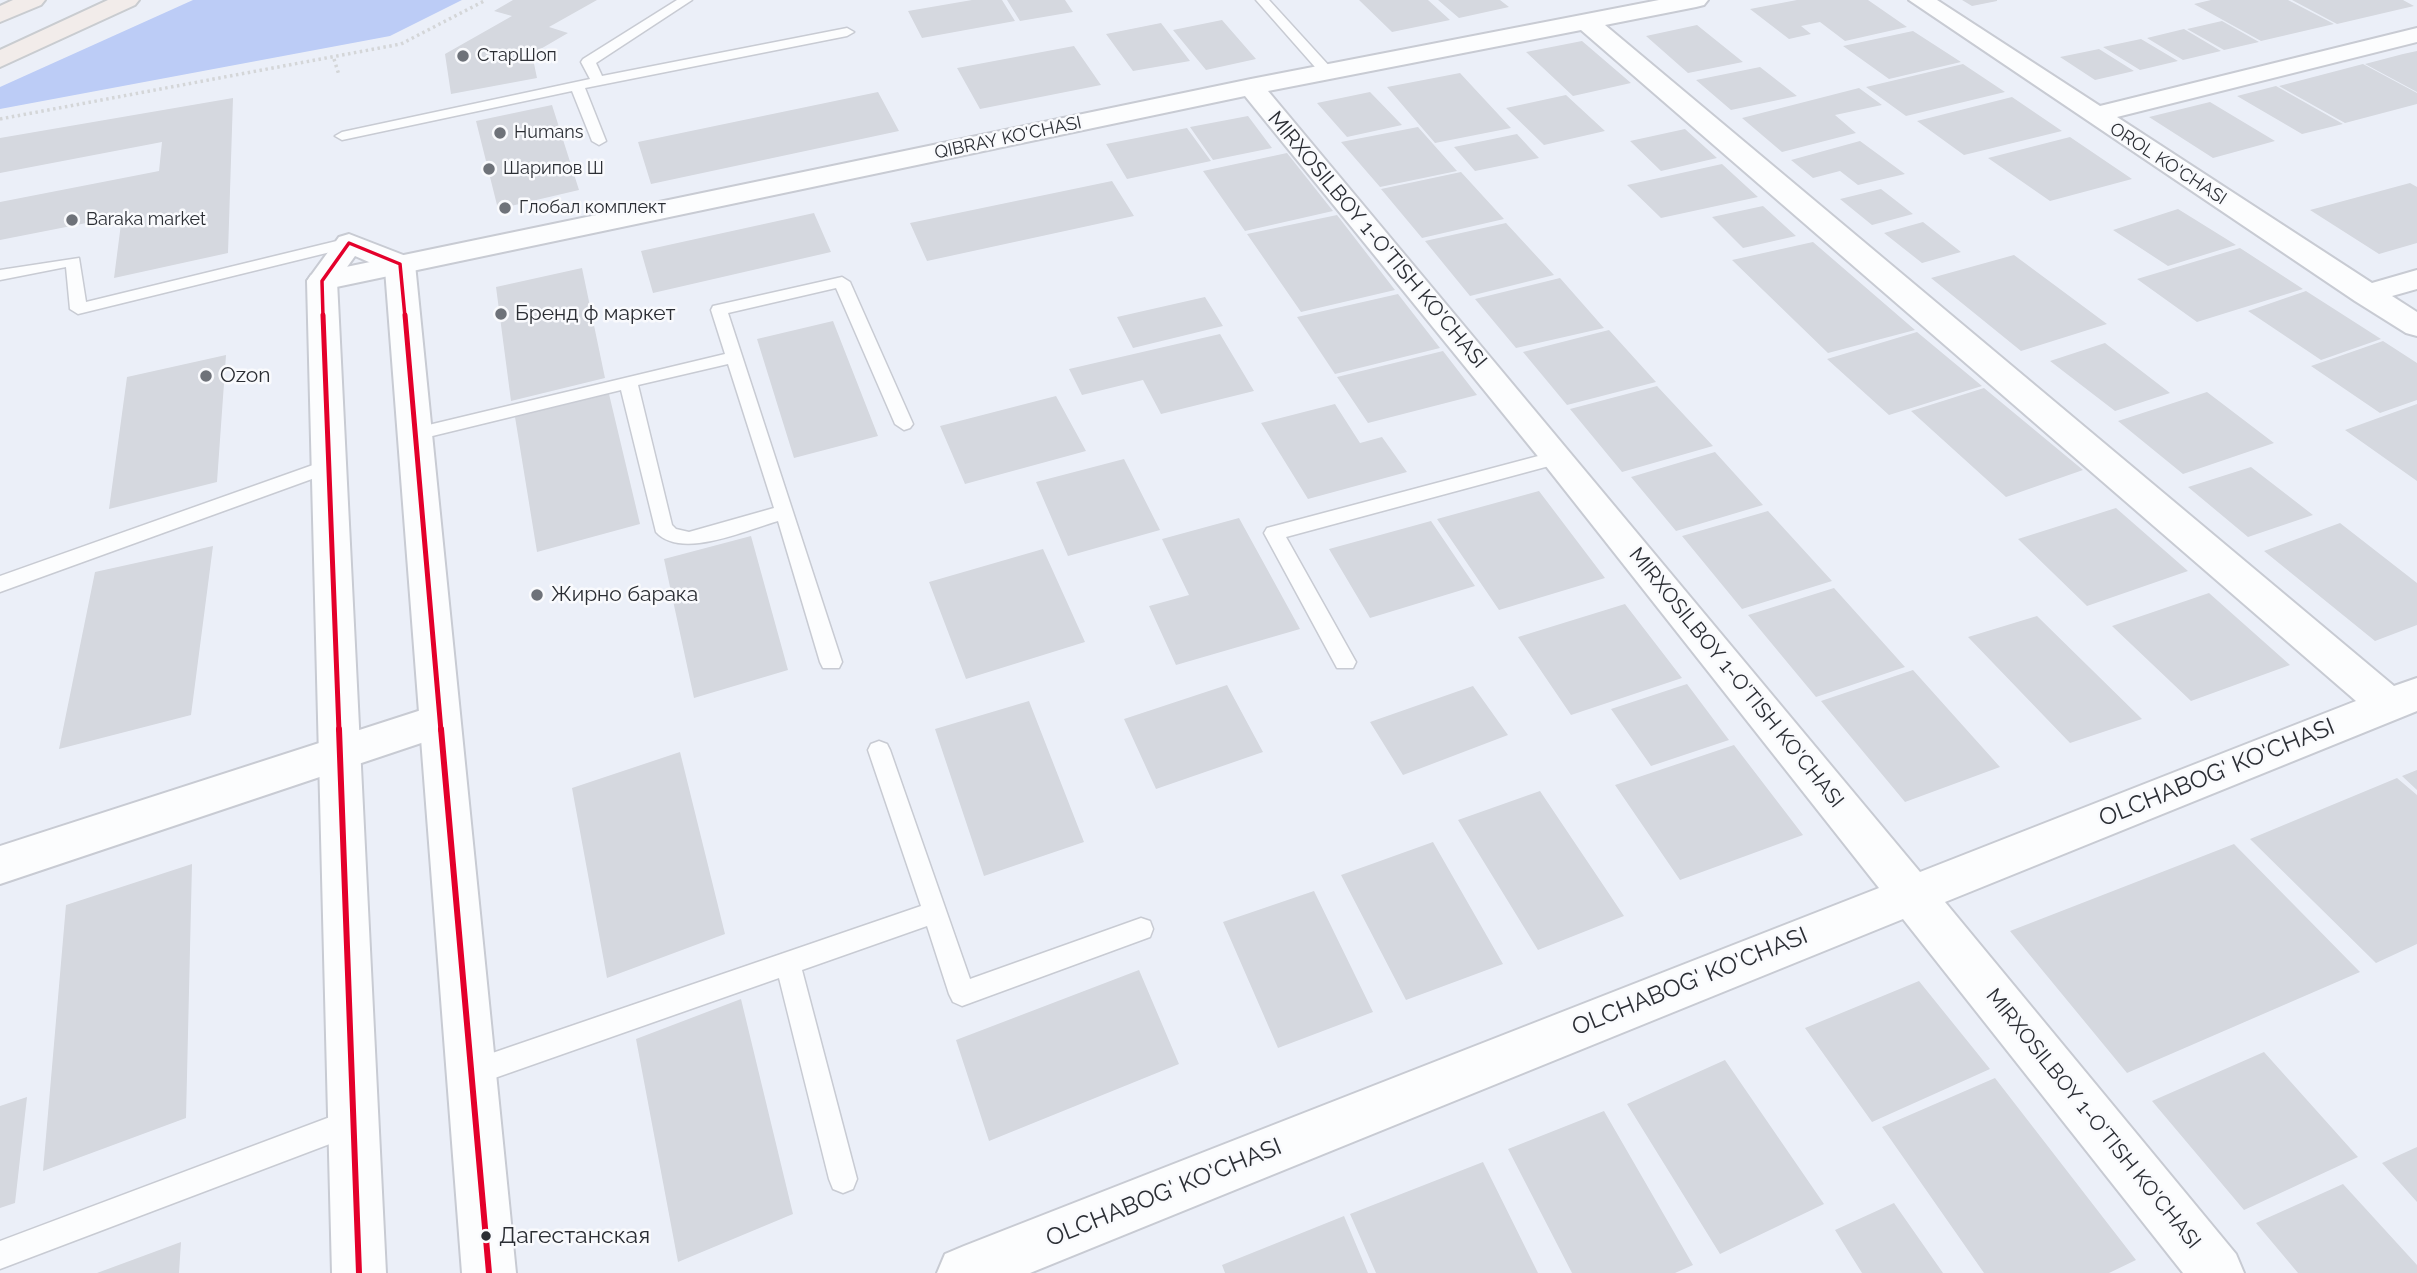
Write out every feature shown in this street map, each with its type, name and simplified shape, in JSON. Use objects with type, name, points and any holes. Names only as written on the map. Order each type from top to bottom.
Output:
[{"type":"main road","points":[[0,15],[33,0]]},
{"type":"main road","points":[[0,59],[125,1]]},
{"type":"street","name":"QIBRAY KO'CHASI","points":[[322,281],[1242,89],[1696,0]]},
{"type":"street","name":"OROL KO'CHASI","points":[[1921,0],[2417,326]]},
{"type":"street","points":[[1585,21],[2403,699]]},
{"type":"street","points":[[2094,115],[2417,35]]},
{"type":"street","name":"MIRXOSILBOY 1-O'TISH KO'CHASI","points":[[1242,89],[1557,457],[2217,1273]]},
{"type":"street","points":[[359,1273],[322,281],[349,243],[400,264],[489,1273]]},
{"type":"street","points":[[2366,294],[2417,279]]},
{"type":"street","name":"OLCHABOG' KO'CHASI","points":[[964,1273],[2403,699]]},
{"type":"street","points":[[0,864],[440,720]]},
{"type":"lane","points":[[598,81],[588,62],[686,0]]},
{"type":"lane","points":[[1262,0],[1327,72]]},
{"type":"lane","points":[[341,136],[577,85],[847,32]]},
{"type":"lane","points":[[577,85],[599,141]]},
{"type":"lane","points":[[0,275],[73,261],[78,309],[349,243]]},
{"type":"lane","points":[[831,662],[719,310],[842,282],[904,424]]},
{"type":"lane","points":[[416,434],[735,357]]},
{"type":"lane","points":[[628,382],[663,527],[670,535],[689,538],[785,512]]},
{"type":"lane","points":[[1345,662],[1274,533],[1557,457]]},
{"type":"lane","points":[[0,584],[327,466]]},
{"type":"lane","points":[[879,750],[962,994],[1140,929]]},
{"type":"lane","points":[[472,1073],[935,912]]},
{"type":"lane","points":[[788,964],[843,1179]]},
{"type":"lane","points":[[0,1255],[354,1121]]},
{"type":"path","points":[[0,119],[334,59],[401,44],[486,0]]},
{"type":"path","points":[[334,59],[339,75]]},
{"type":"shaded area","points":[[193,0],[462,0],[390,36],[0,109],[0,87]]},
{"type":"building","points":[[513,0],[597,0],[549,27],[568,33],[532,54],[537,78],[451,94],[445,54],[512,16],[494,11]]},
{"type":"building","points":[[972,0],[1002,0],[1015,21],[922,38],[908,11]]},
{"type":"building","points":[[1007,0],[1065,0],[1073,12],[1020,21]]},
{"type":"building","points":[[1359,0],[1428,0],[1450,20],[1392,32]]},
{"type":"building","points":[[1438,0],[1500,0],[1509,7],[1459,18]]},
{"type":"building","points":[[1797,0],[1868,0],[1907,27],[1845,41],[1820,22],[1801,26],[1811,34],[1789,39],[1750,9]]},
{"type":"building","points":[[1962,0],[1997,0],[1997,1],[1972,6]]},
{"type":"building","points":[[2211,0],[2288,0],[2334,24],[2261,41],[2194,4]]},
{"type":"building","points":[[2292,0],[2403,0],[2414,6],[2337,24]]},
{"type":"building","points":[[1222,20],[1256,59],[1206,70],[1173,30]]},
{"type":"building","points":[[2222,21],[2259,42],[2224,50],[2187,29]]},
{"type":"building","points":[[1161,23],[1190,61],[1133,71],[1106,34]]},
{"type":"building","points":[[1697,25],[1743,62],[1688,73],[1646,36]]},
{"type":"building","points":[[2184,29],[2221,51],[2183,60],[2147,38]]},
{"type":"building","points":[[1913,31],[1961,62],[1889,79],[1843,46]]},
{"type":"building","points":[[2141,39],[2178,61],[2140,70],[2103,47]]},
{"type":"building","points":[[1582,41],[1631,83],[1573,96],[1526,52]]},
{"type":"building","points":[[1074,46],[1101,85],[980,109],[957,68]]},
{"type":"building","points":[[2099,49],[2134,71],[2095,80],[2060,57]]},
{"type":"building","points":[[2417,51],[2417,92],[2365,64],[2403,54]]},
{"type":"building","points":[[1963,64],[2005,92],[1906,116],[1866,87]]},
{"type":"building","points":[[2363,64],[2417,93],[2417,104],[2345,123],[2279,86]]},
{"type":"building","points":[[1760,67],[1797,96],[1731,110],[1696,80]]},
{"type":"building","points":[[1460,73],[1511,128],[1435,143],[1387,87]]},
{"type":"building","points":[[2276,86],[2343,124],[2302,134],[2237,96]]},
{"type":"building","points":[[1859,88],[1882,105],[1835,115],[1856,133],[1782,152],[1742,118]]},
{"type":"building","points":[[878,92],[899,131],[651,184],[638,142]]},
{"type":"building","points":[[1370,92],[1402,125],[1347,137],[1317,103]]},
{"type":"building","points":[[1566,95],[1605,131],[1544,145],[1506,108]]},
{"type":"building","points":[[2012,97],[2062,131],[1964,155],[1917,121]]},
{"type":"building","points":[[233,98],[228,253],[114,278],[122,216],[0,240],[0,202],[159,171],[162,142],[0,173],[0,138]]},
{"type":"building","points":[[2210,102],[2275,141],[2213,158],[2149,117]]},
{"type":"building","points":[[552,105],[579,190],[498,209],[476,121]]},
{"type":"building","points":[[1248,116],[1272,148],[1213,160],[1190,127]]},
{"type":"building","points":[[1418,127],[1457,171],[1380,187],[1341,142]]},
{"type":"building","points":[[1187,128],[1211,161],[1127,179],[1106,144]]},
{"type":"building","points":[[1685,129],[1717,158],[1661,171],[1630,141]]},
{"type":"building","points":[[1517,134],[1539,158],[1475,171],[1454,147]]},
{"type":"building","points":[[2070,137],[2132,179],[2050,201],[1988,158]]},
{"type":"building","points":[[1860,141],[1905,174],[1858,185],[1840,171],[1813,178],[1791,160]]},
{"type":"building","points":[[1287,153],[1333,211],[1245,231],[1203,171]]},
{"type":"building","points":[[1722,164],[1758,197],[1661,218],[1627,185]]},
{"type":"building","points":[[1461,172],[1504,219],[1422,238],[1381,189]]},
{"type":"building","points":[[1112,181],[1134,216],[927,261],[910,223]]},
{"type":"building","points":[[2410,183],[2417,187],[2417,243],[2379,254],[2310,210]]},
{"type":"building","points":[[1881,189],[1913,214],[1872,225],[1840,199]]},
{"type":"building","points":[[1763,206],[1796,236],[1743,248],[1712,217]]},
{"type":"building","points":[[2178,209],[2236,245],[2168,266],[2113,230]]},
{"type":"building","points":[[814,213],[831,252],[653,293],[641,251]]},
{"type":"building","points":[[1337,215],[1395,290],[1301,312],[1247,234]]},
{"type":"building","points":[[1923,222],[1961,252],[1922,263],[1884,233]]},
{"type":"building","points":[[1506,223],[1554,275],[1470,296],[1425,241]]},
{"type":"building","points":[[1813,242],[1915,330],[1828,353],[1732,260]]},
{"type":"building","points":[[2240,248],[2303,289],[2197,322],[2137,279]]},
{"type":"building","points":[[2014,255],[2107,324],[2021,351],[1931,278]]},
{"type":"building","points":[[582,268],[605,378],[511,401],[496,287]]},
{"type":"building","points":[[1560,278],[1604,328],[1516,348],[1475,299]]},
{"type":"building","points":[[2306,291],[2381,339],[2321,360],[2248,311]]},
{"type":"building","points":[[1398,294],[1440,348],[1335,374],[1297,317]]},
{"type":"building","points":[[1205,297],[1223,326],[1133,348],[1117,317]]},
{"type":"building","points":[[833,321],[878,436],[794,458],[757,339]]},
{"type":"building","points":[[1609,330],[1656,382],[1567,405],[1523,352]]},
{"type":"building","points":[[1917,332],[1982,386],[1889,415],[1827,359]]},
{"type":"building","points":[[1220,334],[1254,391],[1161,414],[1143,380],[1082,395],[1069,369]]},
{"type":"building","points":[[2383,341],[2417,363],[2417,400],[2380,413],[2311,366]]},
{"type":"building","points":[[2105,343],[2170,393],[2115,411],[2050,361]]},
{"type":"building","points":[[1443,351],[1477,395],[1368,423],[1337,377]]},
{"type":"building","points":[[226,355],[217,482],[109,509],[127,377]]},
{"type":"building","points":[[1657,386],[1713,446],[1622,472],[1570,409]]},
{"type":"building","points":[[1984,388],[2083,470],[2006,497],[1911,411]]},
{"type":"building","points":[[2207,392],[2274,443],[2183,474],[2118,421]]},
{"type":"building","points":[[609,394],[640,524],[537,552],[515,417]]},
{"type":"building","points":[[1056,396],[1086,451],[965,484],[940,426]]},
{"type":"building","points":[[1335,404],[1360,443],[1382,437],[1407,472],[1308,499],[1261,423]]},
{"type":"building","points":[[2417,404],[2417,481],[2345,430]]},
{"type":"building","points":[[1715,452],[1763,505],[1676,531],[1631,477]]},
{"type":"building","points":[[1124,459],[1160,530],[1068,556],[1036,482]]},
{"type":"building","points":[[2251,467],[2313,515],[2248,537],[2188,487]]},
{"type":"building","points":[[1539,491],[1605,578],[1499,610],[1437,519]]},
{"type":"building","points":[[2116,508],[2188,571],[2087,606],[2018,539]]},
{"type":"building","points":[[1768,511],[1832,581],[1742,609],[1682,536]]},
{"type":"building","points":[[1239,518],[1300,629],[1176,665],[1149,606],[1189,595],[1162,539]]},
{"type":"building","points":[[1431,521],[1475,586],[1370,618],[1329,549]]},
{"type":"building","points":[[2340,523],[2417,583],[2417,625],[2375,641],[2264,551]]},
{"type":"building","points":[[751,536],[788,670],[694,698],[664,559]]},
{"type":"building","points":[[213,546],[191,715],[59,749],[95,572]]},
{"type":"building","points":[[1043,549],[1085,642],[966,679],[929,582]]},
{"type":"building","points":[[1834,588],[1905,667],[1816,697],[1748,615]]},
{"type":"building","points":[[2209,593],[2290,665],[2191,701],[2112,626]]},
{"type":"building","points":[[1625,604],[1682,678],[1571,715],[1518,637]]},
{"type":"building","points":[[2037,616],[2142,719],[2070,743],[1968,637]]},
{"type":"building","points":[[1913,670],[2000,767],[1905,802],[1821,701]]},
{"type":"building","points":[[1687,684],[1729,740],[1651,766],[1611,709]]},
{"type":"building","points":[[1227,685],[1263,752],[1156,789],[1124,719]]},
{"type":"building","points":[[1473,686],[1508,735],[1403,775],[1370,722]]},
{"type":"building","points":[[1029,701],[1084,842],[984,876],[935,729]]},
{"type":"building","points":[[1734,745],[1803,835],[1680,880],[1615,785]]},
{"type":"building","points":[[680,752],[725,934],[607,978],[572,788]]},
{"type":"building","points":[[2417,770],[2417,790],[2402,776]]},
{"type":"building","points":[[2397,778],[2417,795],[2417,944],[2376,963],[2250,839]]},
{"type":"building","points":[[1540,791],[1624,916],[1538,950],[1458,820]]},
{"type":"building","points":[[1433,842],[1503,964],[1406,1000],[1341,875]]},
{"type":"building","points":[[2234,844],[2360,972],[2127,1073],[2010,931]]},
{"type":"building","points":[[192,864],[186,1118],[43,1171],[66,905]]},
{"type":"building","points":[[1314,891],[1373,1012],[1278,1048],[1223,922]]},
{"type":"building","points":[[1139,970],[1179,1064],[989,1141],[956,1040]]},
{"type":"building","points":[[1919,981],[1990,1069],[1872,1122],[1805,1028]]},
{"type":"building","points":[[741,999],[793,1214],[678,1262],[636,1039]]},
{"type":"building","points":[[2264,1052],[2358,1157],[2244,1210],[2152,1101]]},
{"type":"building","points":[[1725,1060],[1824,1204],[1720,1254],[1627,1104]]},
{"type":"building","points":[[1995,1078],[2136,1260],[2109,1273],[1984,1273],[1882,1127]]},
{"type":"building","points":[[27,1097],[15,1203],[0,1208],[0,1106]]},
{"type":"building","points":[[1604,1111],[1693,1265],[1675,1273],[1572,1273],[1508,1149]]},
{"type":"building","points":[[2417,1147],[2417,1202],[2382,1163]]},
{"type":"building","points":[[1483,1162],[1538,1273],[1376,1273],[1350,1214]]},
{"type":"building","points":[[2343,1184],[2417,1265],[2417,1273],[2298,1273],[2256,1223]]},
{"type":"building","points":[[1894,1203],[1943,1273],[1862,1273],[1835,1230]]},
{"type":"building","points":[[1344,1216],[1368,1273],[1225,1273],[1222,1265]]},
{"type":"building","points":[[181,1242],[179,1273],[97,1273]]},
{"type":"transit line","points":[[359,1273],[322,281],[349,243],[400,264],[489,1273]]},
{"type":"place","name":"СтарШоп","points":[[463,56]]},
{"type":"place","name":"Humans","points":[[500,133]]},
{"type":"place","name":"Шарипов Ш","points":[[489,169]]},
{"type":"place","name":"Глобал комплект","points":[[505,208]]},
{"type":"place","name":"Baraka market","points":[[72,220]]},
{"type":"place","name":"Бренд ф маркет","points":[[501,314]]},
{"type":"place","name":"Ozon","points":[[206,376]]},
{"type":"place","name":"Жирно барака","points":[[537,595]]},
{"type":"place","name":"Дагестанская","points":[[486,1236]]}]
